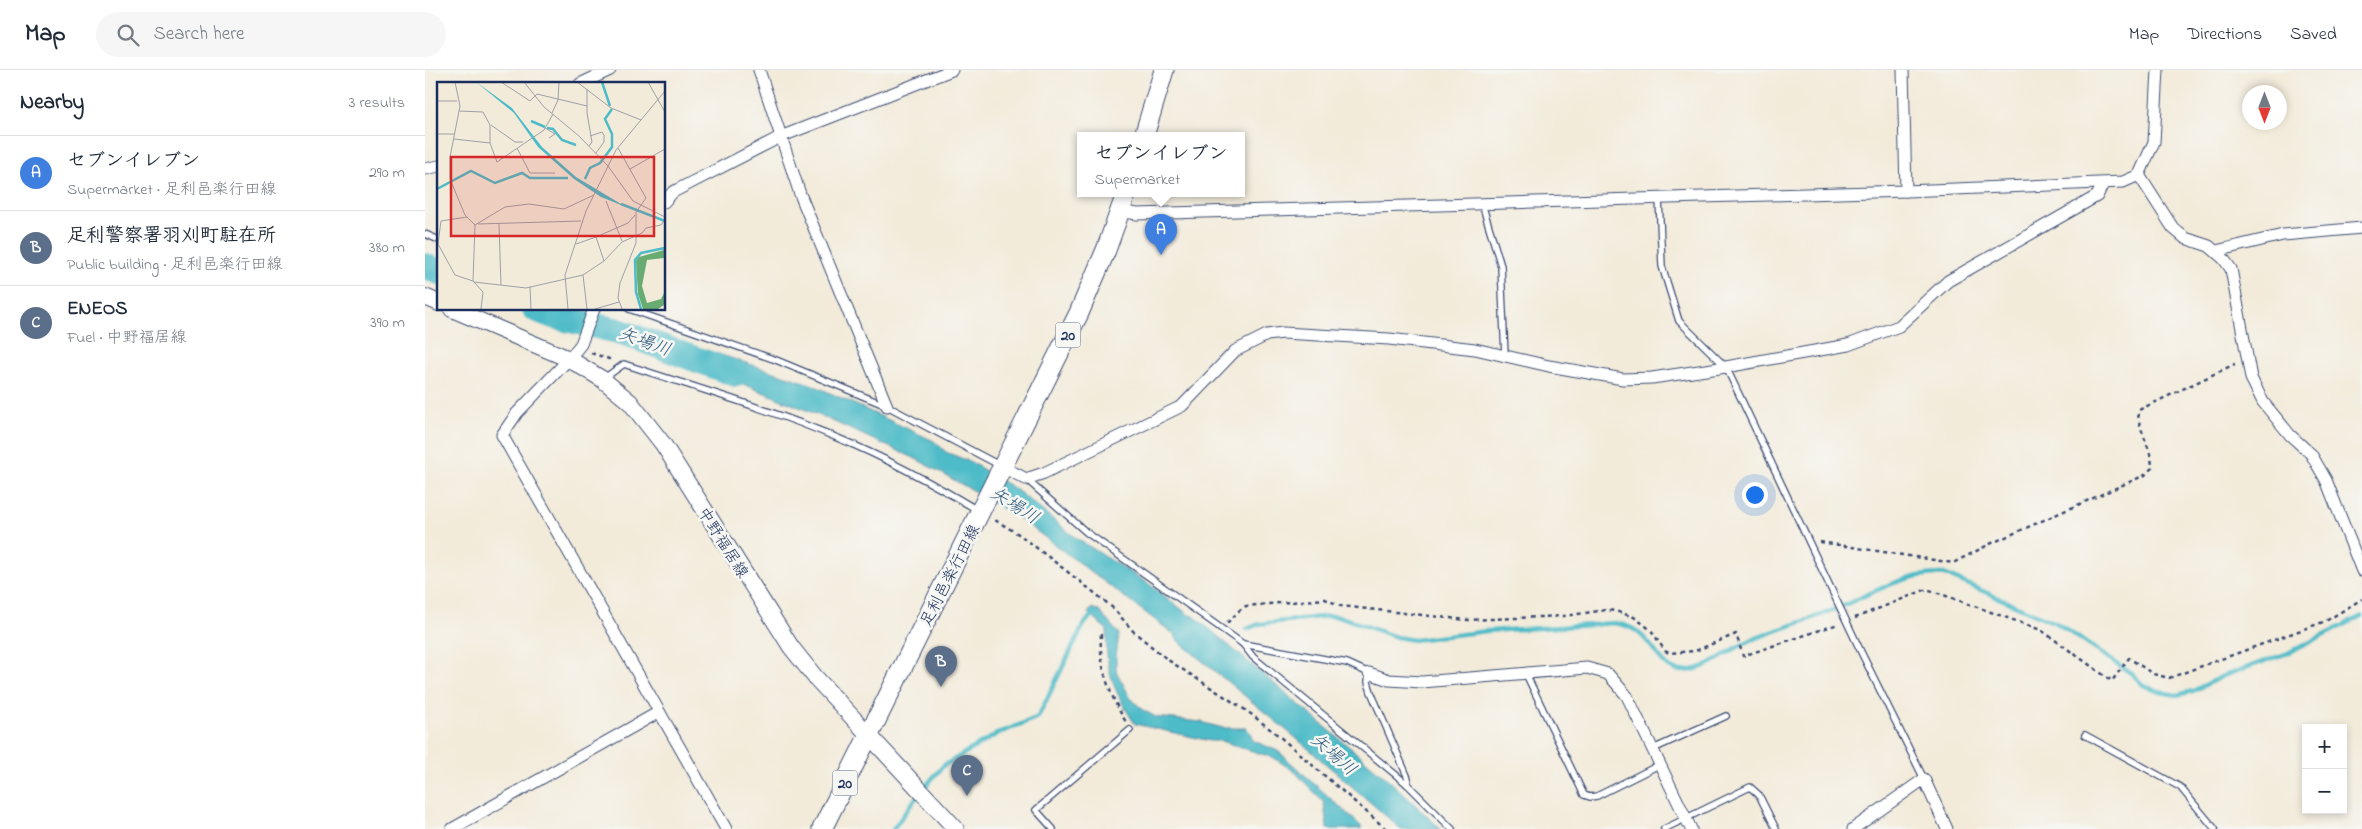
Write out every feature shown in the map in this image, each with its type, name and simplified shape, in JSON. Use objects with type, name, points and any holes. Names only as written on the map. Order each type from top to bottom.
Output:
[{"type":"main road","points":[[1145,132],[1164,70]]},
{"type":"main road","name":"20","points":[[984,512],[1002,470],[1079,313],[1123,203]]},
{"type":"main road","points":[[425,296],[437,302]]},
{"type":"main road","name":"中野福居線","points":[[454,310],[569,359],[603,379],[630,402],[646,421],[791,647],[868,736],[956,829]]},
{"type":"main road","name":"足利邑楽行田線","points":[[822,829],[984,512]]},
{"type":"street","points":[[584,82],[611,70]]},
{"type":"street","points":[[605,82],[611,70]]},
{"type":"street","points":[[759,70],[800,194],[887,406]]},
{"type":"street","points":[[665,201],[673,192],[780,137],[952,70]]},
{"type":"street","points":[[1903,70],[1906,191]]},
{"type":"street","points":[[1123,203],[1137,214],[1906,191],[2123,182],[2139,175],[2154,142],[2158,70]]},
{"type":"street","points":[[2139,175],[2173,228],[2185,238],[2209,246],[2216,251],[2231,269],[2251,378],[2263,402],[2290,436],[2311,454],[2326,480],[2362,571]]},
{"type":"street","points":[[1002,470],[1026,479],[1044,473],[1182,406],[1235,351],[1267,335],[1283,333],[1379,338],[1475,349],[1623,379],[1652,378],[1726,367],[1849,345],[1899,326],[1948,282],[2097,196],[2103,184]]},
{"type":"street","points":[[2216,251],[2283,235],[2362,228]]},
{"type":"street","points":[[594,310],[583,348],[569,359],[517,413],[502,435],[726,829]]},
{"type":"street","points":[[1369,673],[1389,680],[1422,682],[1587,668],[1608,674],[1627,696],[1689,824]]},
{"type":"street","points":[[452,829],[659,712]]},
{"type":"street","points":[[1853,829],[1924,779],[1947,829]]},
{"type":"lane","points":[[1659,198],[1662,266],[1679,321],[1726,367],[1805,535],[1838,599],[1845,618],[1924,779]]},
{"type":"lane","points":[[1482,204],[1501,266],[1505,356]]},
{"type":"lane","points":[[425,234],[437,239]]},
{"type":"lane","points":[[632,310],[775,360],[887,406],[1002,470]]},
{"type":"lane","points":[[603,379],[624,364],[773,413],[841,439],[930,482],[984,512]]},
{"type":"lane","points":[[1026,479],[1086,532],[1243,644],[1253,656],[1407,784],[1452,829]]},
{"type":"lane","points":[[1243,644],[1347,662],[1369,673],[1368,682],[1371,692],[1408,778],[1407,784]]},
{"type":"lane","points":[[1525,672],[1584,795],[1590,797],[1597,796],[1661,764]]},
{"type":"lane","points":[[1653,749],[1726,716]]},
{"type":"lane","points":[[1053,829],[1037,810],[1130,730]]},
{"type":"lane","points":[[2085,735],[2180,787],[2215,829]]},
{"type":"lane","points":[[1664,829],[1689,824],[1750,787],[1759,795],[1776,829]]},
{"type":"path","points":[[583,348],[624,364]]},
{"type":"path","points":[[1805,535],[1823,543],[1953,563],[1990,544],[2145,475],[2152,468],[2152,454],[2137,417],[2139,410],[2248,358]]},
{"type":"path","points":[[984,512],[1020,535],[1091,590],[1113,608],[1134,632],[1168,660],[1247,711],[1279,736],[1386,829]]},
{"type":"path","points":[[1855,618],[1927,589],[2041,630],[2112,681],[2129,658],[2153,674],[2169,678],[2326,621],[2362,599]]},
{"type":"path","points":[[1221,629],[1241,608],[1247,606],[1325,599],[1341,606],[1467,620],[1564,616],[1606,610],[1615,611],[1634,618],[1651,630],[1665,651],[1669,653],[1695,651],[1736,634],[1743,656],[1841,624]]},
{"type":"path","points":[[1101,634],[1101,663],[1106,682],[1130,730]]},
{"type":"water","points":[[697,347],[811,384],[934,441],[946,452],[971,462],[1014,488],[1076,538],[1149,584],[1189,615],[1194,616],[1391,782],[1441,829],[1401,829],[1297,739],[1178,641],[1175,635],[1023,521],[916,459],[821,416],[704,368]]},
{"type":"water","points":[[1092,608],[1099,611],[1119,634],[1116,671],[1130,697],[1143,710],[1156,717],[1201,722],[1223,728],[1246,728],[1252,734],[1251,737],[1254,741],[1278,751],[1361,826],[1361,829],[1327,829],[1324,803],[1295,772],[1274,758],[1221,741],[1210,741],[1135,724],[1121,701],[1112,679],[1107,656],[1107,630],[1088,613]]},
{"type":"waterway","name":"矢場川","points":[[425,266],[437,271]]},
{"type":"waterway","name":"矢場川","points":[[538,310],[553,316],[618,331],[736,374]]},
{"type":"waterway","points":[[1247,629],[1259,624],[1330,616],[1341,617],[1396,637],[1414,640],[1487,631],[1614,623],[1629,627],[1641,634],[1664,663],[1673,669],[1684,671],[1710,664],[1749,641],[1831,611],[1886,586],[1914,577],[1944,574],[2058,624],[2132,674],[2143,685],[2159,692],[2177,695],[2193,691],[2223,676],[2288,653],[2362,616]]},
{"type":"waterway","points":[[924,788],[943,766],[997,734],[1038,717],[1083,626],[1094,614]]},
{"type":"waterway","points":[[893,829],[919,794]]},
{"type":"place","name":"セブンイレブン","points":[[1161,255]]},
{"type":"place","name":"足利警察署羽刈町駐在所","points":[[941,687]]},
{"type":"place","name":"ENEOS","points":[[967,796]]}]
